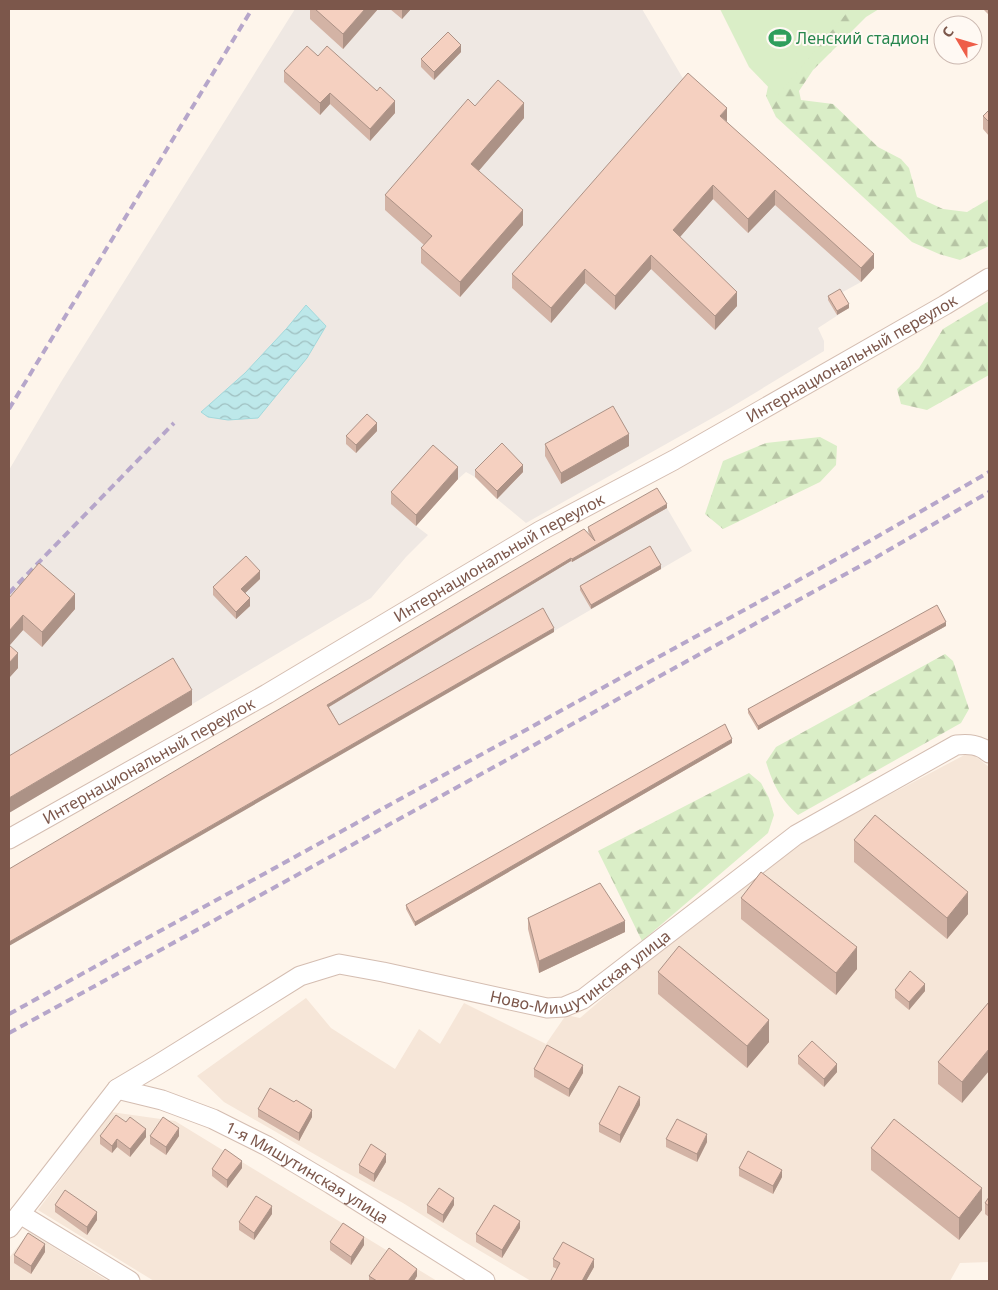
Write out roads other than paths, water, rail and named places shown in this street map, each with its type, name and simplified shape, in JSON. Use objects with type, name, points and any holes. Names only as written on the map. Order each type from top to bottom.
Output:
[{"type":"street","name":"Интернациональный переулок","points":[[9,839],[267,694],[540,531],[674,460],[989,278]]},
{"type":"street","name":"Ново-Мишутинская улица","points":[[117,1089],[300,976],[340,964],[547,1008],[564,1007],[583,999],[796,835],[956,745],[972,744],[989,752]]},
{"type":"street","points":[[117,1089],[14,1221],[130,1281]]},
{"type":"street","name":"1-я Мишутинская улица","points":[[117,1089],[162,1100],[213,1119],[267,1146],[485,1281]]},
{"type":"water","points":[[306,305],[326,326],[307,358],[258,418],[228,420],[208,417],[201,412],[245,373]]},
{"type":"railway","points":[[9,409],[252,9]]},
{"type":"railway","points":[[9,593],[174,423]]},
{"type":"railway","points":[[9,1014],[866,543],[989,472]]},
{"type":"railway","points":[[9,1033],[875,558],[989,492]]},
{"type":"place","name":"Ленский стадион","points":[[780,38]]}]
